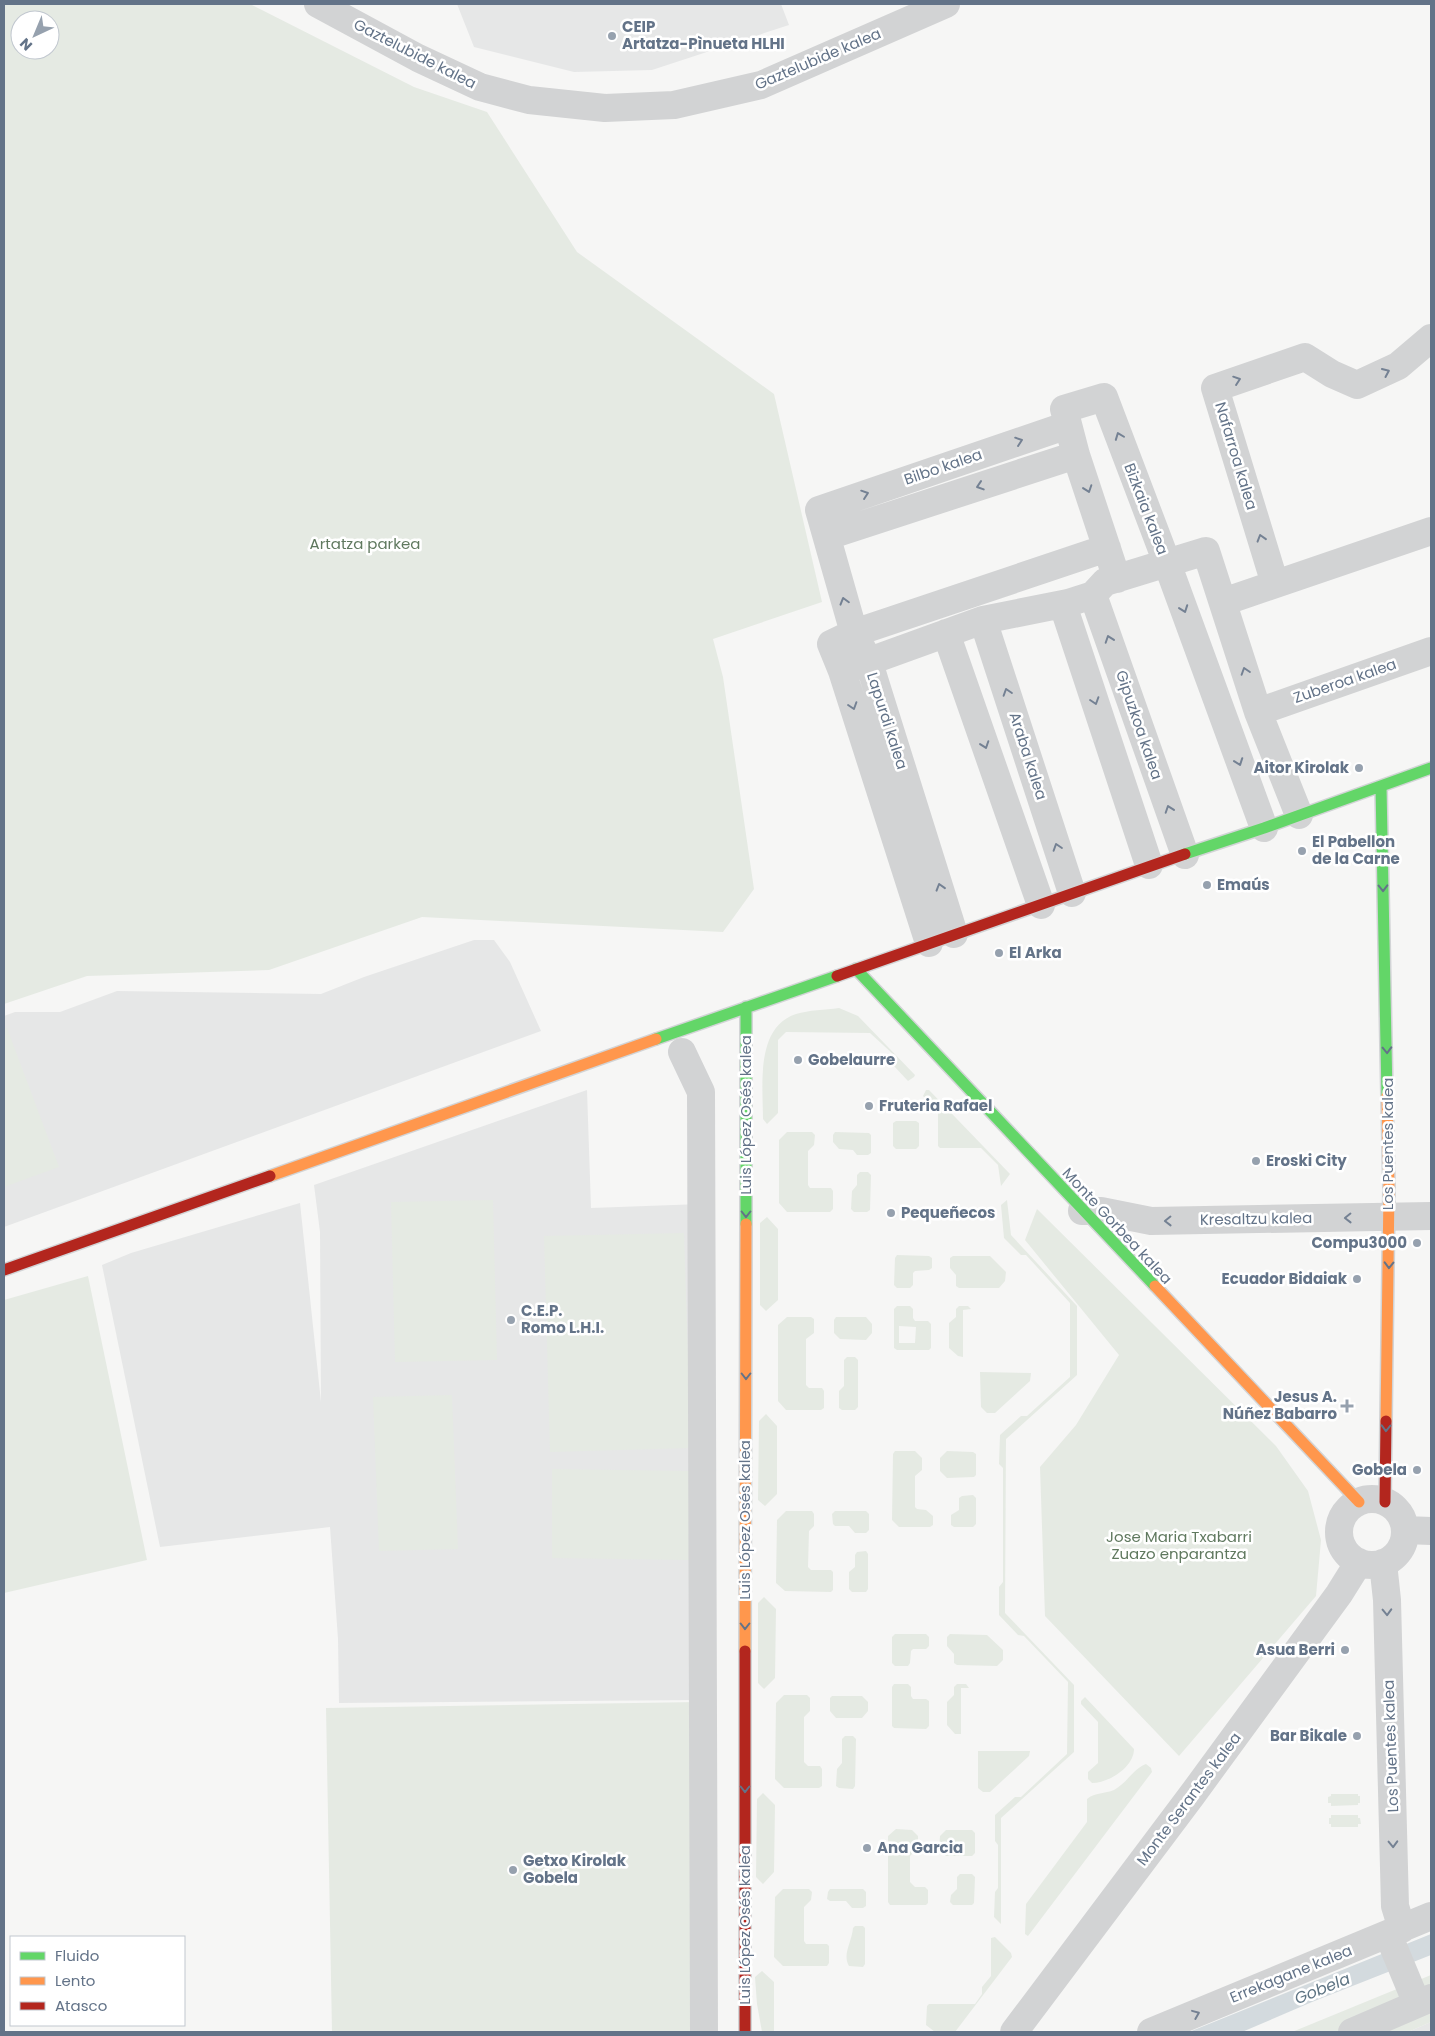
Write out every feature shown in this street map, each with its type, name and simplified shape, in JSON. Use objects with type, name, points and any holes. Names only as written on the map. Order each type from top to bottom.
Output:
[{"type":"street","name":"Gaztelubide kalea","points":[[318,4],[418,58],[480,87],[529,100],[605,108],[674,105],[761,85],[946,4]]},
{"type":"street","name":"Nafarroa kalea","points":[[1275,584],[1215,388],[1305,358],[1332,374],[1357,385],[1398,366],[1431,338]]},
{"type":"street","name":"Bizkaia kalea","points":[[1117,579],[1076,454],[1064,409],[1104,397],[1264,828]]},
{"type":"street","name":"Bilbo kalea","points":[[819,510],[1068,425]]},
{"type":"street","name":"Bilbo kalea","points":[[828,536],[1076,454]]},
{"type":"street","name":"Lapurdi kalea","points":[[819,510],[828,536],[842,638],[842,671],[929,943]]},
{"type":"street","points":[[1223,602],[1431,531]]},
{"type":"street","points":[[842,638],[1107,548]]},
{"type":"street","points":[[842,671],[983,620],[1063,605],[1093,595],[1105,582],[1206,551],[1258,712],[1299,815]]},
{"type":"street","name":"Gipuzkoa kalea","points":[[1093,595],[1185,855]]},
{"type":"street","points":[[1063,605],[1150,865]]},
{"type":"street","name":"Araba kalea","points":[[983,620],[1072,893]]},
{"type":"street","points":[[946,633],[1041,905]]},
{"type":"street","name":"Lapurdi kalea","points":[[842,638],[869,662],[954,934]]},
{"type":"street","name":"Zuberoa kalea","points":[[1258,712],[1431,650]]},
{"type":"street","points":[[4,1270],[746,1007],[1041,905],[1150,865],[1264,828],[1431,768]]},
{"type":"street","name":"Los Puentes kalea","points":[[1372,1502],[1389,1218],[1388,1068],[1380,787]]},
{"type":"street","name":"Monte Gorbea kalea","points":[[856,969],[862,978],[1082,1211],[1372,1502]]},
{"type":"street","name":"Luis López Osés kalea","points":[[745,2032],[746,1007]]},
{"type":"street","points":[[682,1052],[701,1092],[704,2032]]},
{"type":"street","name":"Kresaltzu kalea","points":[[1082,1211],[1101,1211],[1151,1221],[1431,1216]]},
{"type":"street","points":[[1372,1502],[1399,1513],[1418,1530],[1404,1541],[1400,1550],[1392,1558],[1371,1563],[1345,1550],[1339,1532],[1345,1514],[1351,1507],[1372,1502]]},
{"type":"street","name":"Los Puentes kalea","points":[[1371,1563],[1387,1600],[1395,1936],[1408,1978],[1424,2001]]},
{"type":"street","name":"Monte Serantes kalea","points":[[1014,2032],[1204,1779],[1339,1594],[1371,1563]]},
{"type":"street","name":"Errekagane kalea","points":[[1150,2032],[1395,1936],[1431,1916]]},
{"type":"street","points":[[1352,2032],[1424,2001]]},
{"type":"shaded area","name":"CEIP Artatza-Pìnueta HLHI","points":[[457,4],[781,4],[789,25],[652,70],[574,72],[474,47]]},
{"type":"shaded area","points":[[474,940],[494,940],[510,962],[541,1031],[4,1227],[4,1016],[15,1012],[60,1012],[117,991],[321,994],[364,977]]},
{"type":"shaded area","name":"C.E.P. Romo L.H.I.","points":[[587,1090],[591,1208],[701,1204],[701,1700],[339,1703],[338,1639],[330,1527],[160,1547],[102,1265],[131,1253],[300,1203],[321,1402],[320,1232],[314,1185]]},
{"type":"shaded area","points":[[1431,2022],[1431,2032],[1408,2032]]},
{"type":"green space","name":"Artatza parkea","points":[[4,4],[250,4],[414,87],[487,112],[577,252],[774,394],[822,602],[713,639],[723,677],[754,889],[723,932],[422,917],[269,970],[87,976],[4,1004]]},
{"type":"green space","points":[[839,1008],[858,1016],[915,1075],[914,1077],[908,1081],[893,1065],[894,1055],[870,1033],[786,1032],[778,1040],[778,1113],[767,1124],[763,1119],[764,1059],[774,1031],[783,1021],[796,1014]]},
{"type":"green space","points":[[7,1028],[59,1167],[4,1187],[4,1029]]},
{"type":"green space","points":[[926,1090],[929,1090],[1010,1174],[1001,1186],[998,1165],[981,1148],[940,1148],[938,1146],[938,1112],[923,1096]]},
{"type":"green space","points":[[896,1121],[916,1121],[919,1123],[919,1146],[916,1149],[896,1149],[893,1146],[893,1123]]},
{"type":"green space","points":[[787,1132],[812,1132],[815,1135],[814,1145],[808,1151],[808,1185],[810,1188],[831,1188],[833,1191],[833,1209],[830,1212],[787,1212],[779,1203],[779,1140]]},
{"type":"green space","points":[[835,1132],[869,1133],[871,1135],[871,1153],[868,1155],[857,1155],[853,1150],[839,1149],[833,1142]]},
{"type":"green space","points":[[860,1172],[868,1172],[871,1175],[870,1210],[867,1212],[854,1212],[851,1209],[852,1191],[857,1185],[857,1175]]},
{"type":"green space","points":[[493,1200],[497,1360],[395,1362],[391,1202]]},
{"type":"green space","points":[[1007,1200],[1011,1235],[1077,1306],[1077,1375],[1006,1439],[1005,1613],[1074,1685],[1074,1752],[1001,1818],[1001,1924],[994,1917],[995,1892],[998,1888],[998,1845],[995,1841],[995,1815],[1015,1797],[1021,1797],[1067,1754],[1068,1682],[1024,1636],[1018,1635],[999,1615],[999,1587],[1003,1582],[1003,1468],[999,1464],[1000,1435],[1021,1416],[1027,1416],[1070,1377],[1070,1303],[1026,1255],[1021,1255],[1004,1238],[1001,1205]]},
{"type":"green space","name":"Jose Maria Txabarri Zuazo enparantza","points":[[1037,1209],[1276,1446],[1308,1491],[1321,1540],[1316,1596],[1179,1756],[1045,1616],[1040,1467],[1076,1425],[1119,1355],[1025,1240]]},
{"type":"green space","points":[[767,1217],[778,1229],[778,1300],[766,1311],[760,1305],[760,1223]]},
{"type":"green space","points":[[684,1233],[691,1448],[550,1452],[544,1236]]},
{"type":"green space","points":[[897,1255],[929,1256],[932,1258],[932,1268],[915,1271],[913,1273],[913,1285],[910,1288],[897,1288],[894,1285],[895,1258]]},
{"type":"green space","points":[[953,1256],[990,1256],[1006,1272],[1005,1281],[999,1288],[959,1288],[956,1286],[956,1275],[950,1268],[950,1258]]},
{"type":"green space","points":[[88,1276],[147,1560],[4,1593],[4,1300]]},
{"type":"green space","points":[[897,1306],[910,1306],[913,1309],[915,1321],[928,1321],[931,1324],[931,1348],[929,1350],[897,1350],[894,1348],[894,1309]],"holes":[[[899,1326],[916,1327],[915,1343],[899,1343]]]},
{"type":"green space","points":[[959,1306],[968,1306],[971,1309],[963,1310],[963,1357],[958,1356],[949,1348],[949,1323],[956,1317],[956,1309]]},
{"type":"green space","points":[[787,1317],[811,1317],[814,1319],[814,1333],[806,1339],[806,1385],[809,1388],[822,1388],[824,1391],[824,1408],[821,1410],[786,1410],[778,1401],[778,1325]]},
{"type":"green space","points":[[836,1317],[866,1317],[872,1324],[872,1333],[866,1340],[840,1339],[834,1333],[834,1320]]},
{"type":"green space","points":[[847,1357],[855,1357],[858,1360],[858,1407],[855,1410],[842,1410],[839,1408],[839,1391],[844,1386],[844,1360]]},
{"type":"green space","points":[[980,1372],[1031,1373],[1030,1381],[995,1413],[987,1413],[981,1407]]},
{"type":"green space","points":[[452,1395],[458,1549],[379,1551],[373,1397]]},
{"type":"green space","points":[[766,1414],[777,1426],[777,1494],[765,1506],[758,1500],[759,1421]]},
{"type":"green space","points":[[895,1451],[915,1451],[922,1458],[922,1470],[915,1476],[915,1507],[926,1510],[933,1516],[933,1525],[930,1527],[899,1527],[892,1520],[893,1454]]},
{"type":"green space","points":[[947,1451],[973,1452],[976,1454],[976,1475],[974,1477],[947,1478],[940,1471],[940,1458]]},
{"type":"green space","points":[[552,1469],[689,1471],[689,1560],[552,1558]]},
{"type":"green space","points":[[973,1495],[976,1498],[976,1524],[973,1527],[954,1527],[951,1525],[951,1515],[959,1510],[959,1498]]},
{"type":"green space","points":[[786,1511],[812,1511],[814,1514],[814,1526],[809,1531],[808,1567],[811,1570],[831,1570],[833,1572],[833,1590],[831,1592],[785,1591],[776,1583],[777,1520]]},
{"type":"green space","points":[[835,1511],[866,1511],[869,1514],[869,1530],[866,1533],[855,1533],[849,1526],[835,1526],[832,1514]]},
{"type":"green space","points":[[866,1551],[868,1554],[868,1589],[866,1592],[852,1592],[849,1589],[849,1572],[855,1567],[855,1555],[857,1552]]},
{"type":"green space","points":[[764,1597],[776,1609],[775,1678],[764,1689],[758,1683],[758,1603]]},
{"type":"green space","points":[[895,1634],[926,1634],[929,1637],[929,1646],[926,1649],[913,1649],[908,1666],[895,1666],[892,1663],[892,1637]]},
{"type":"green space","points":[[950,1634],[987,1635],[1003,1650],[1003,1660],[997,1666],[957,1665],[954,1663],[954,1654],[947,1646],[947,1637]]},
{"type":"green space","points":[[894,1684],[908,1684],[911,1687],[913,1699],[926,1699],[929,1701],[929,1726],[926,1729],[894,1728],[892,1726],[892,1687]]},
{"type":"green space","points":[[957,1684],[966,1684],[969,1688],[961,1688],[961,1734],[955,1734],[947,1725],[947,1702],[954,1695],[954,1687]]},
{"type":"green space","points":[[784,1695],[807,1695],[810,1698],[810,1711],[804,1717],[804,1762],[808,1766],[820,1766],[822,1769],[822,1786],[819,1788],[784,1788],[775,1779],[776,1703]]},
{"type":"green space","points":[[832,1696],[862,1696],[868,1702],[868,1711],[862,1718],[836,1718],[830,1711],[830,1698]]},
{"type":"green space","points":[[1085,1697],[1134,1749],[1130,1762],[1119,1773],[1106,1780],[1092,1783],[1088,1779],[1088,1772],[1098,1763],[1098,1722],[1081,1704]]},
{"type":"green space","name":"Getxo Kirolak Gobela","points":[[698,1702],[697,2032],[332,2032],[326,1708]]},
{"type":"green space","points":[[845,1736],[853,1736],[856,1739],[855,1786],[853,1789],[836,1786],[837,1769],[842,1763],[842,1739]]},
{"type":"green space","points":[[978,1751],[1030,1751],[1029,1756],[990,1792],[983,1792],[978,1788]]},
{"type":"green space","points":[[1146,1764],[1151,1768],[1152,1772],[1028,1936],[1025,1934],[1026,1904],[1087,1822],[1087,1799],[1093,1795],[1114,1790],[1137,1769]]},
{"type":"green space","points":[[763,1793],[775,1805],[774,1872],[763,1884],[756,1877],[757,1799]]},
{"type":"green space","points":[[1331,1794],[1358,1794],[1360,1796],[1360,1803],[1358,1805],[1331,1806],[1331,1803],[1328,1803],[1328,1797]]},
{"type":"green space","points":[[1331,1815],[1358,1815],[1361,1824],[1358,1824],[1358,1827],[1331,1827],[1329,1818],[1331,1818]]},
{"type":"green space","points":[[896,1829],[912,1830],[918,1836],[918,1848],[910,1856],[910,1882],[915,1887],[925,1887],[928,1890],[928,1903],[926,1905],[890,1905],[888,1902],[888,1836]]},
{"type":"green space","points":[[946,1830],[972,1830],[975,1833],[975,1853],[972,1856],[946,1856],[939,1849],[940,1836]]},
{"type":"green space","points":[[960,1874],[972,1874],[975,1877],[974,1903],[972,1905],[953,1905],[950,1902],[951,1895],[957,1889],[957,1877]]},
{"type":"green space","points":[[783,1889],[809,1889],[812,1892],[811,1900],[804,1907],[804,1941],[806,1944],[827,1944],[829,1946],[829,1963],[827,1966],[783,1966],[774,1957],[775,1897]]},
{"type":"green space","points":[[830,1889],[863,1889],[866,1892],[866,1906],[863,1908],[852,1908],[846,1901],[830,1901],[827,1899]]},
{"type":"green space","points":[[855,1926],[863,1926],[865,1928],[865,1964],[863,1967],[849,1966],[847,1961],[847,1952]]},
{"type":"green space","points":[[995,1937],[1011,1953],[1012,1957],[955,2032],[935,2032],[926,2025],[927,2006],[929,2004],[975,2004],[982,1994],[982,1987],[991,1976],[991,1938]]},
{"type":"green space","points":[[762,1971],[774,1982],[774,2032],[762,2032],[755,1977]]},
{"type":"green space","points":[[1431,1975],[1431,2022],[1408,2032],[1292,2032]]},
{"type":"water","points":[[1431,1934],[1431,1955],[1242,2032],[1189,2032]]},
{"type":"traffic: fast","points":[[1185,854],[1264,828],[1431,768]]},
{"type":"traffic: fast","points":[[1381,787],[1387,1096]]},
{"type":"traffic: fast","points":[[856,969],[1155,1286]]},
{"type":"traffic: fast","points":[[656,1039],[837,976]]},
{"type":"traffic: fast","points":[[746,1007],[746,1224]]},
{"type":"traffic: slow","points":[[270,1176],[656,1039]]},
{"type":"traffic: slow","points":[[1386,1421],[1389,1189],[1387,1096]]},
{"type":"traffic: slow","points":[[745,1651],[746,1224]]},
{"type":"traffic: slow","points":[[1155,1286],[1359,1502]]},
{"type":"traffic: jam","points":[[837,976],[1185,854]]},
{"type":"traffic: jam","points":[[4,1270],[270,1176]]},
{"type":"traffic: jam","points":[[1385,1502],[1386,1421]]},
{"type":"traffic: jam","points":[[745,1651],[745,2032]]},
{"type":"place","name":"CEIP Artatza-Pìnueta HLHI","points":[[612,36]]},
{"type":"place","name":"Aitor Kirolak","points":[[1359,768]]},
{"type":"place","name":"El Pabellon de la Carne","points":[[1302,851]]},
{"type":"place","name":"Emaús","points":[[1207,885]]},
{"type":"place","name":"El Arka","points":[[999,953]]},
{"type":"place","name":"Gobelaurre","points":[[798,1060]]},
{"type":"place","name":"Fruteria Rafael","points":[[869,1106]]},
{"type":"place","name":"Eroski City","points":[[1256,1161]]},
{"type":"place","name":"Pequeñecos","points":[[891,1213]]},
{"type":"place","name":"Compu3000","points":[[1417,1243]]},
{"type":"place","name":"Ecuador Bidaiak","points":[[1357,1279]]},
{"type":"place","name":"C.E.P. Romo L.H.I.","points":[[511,1320]]},
{"type":"place","name":"Jesus A. Núñez Babarro","points":[[1347,1406]]},
{"type":"place","name":"Gobela","points":[[1417,1470]]},
{"type":"place","name":"Asua Berri","points":[[1345,1650]]},
{"type":"place","name":"Bar Bikale","points":[[1357,1736]]},
{"type":"place","name":"Ana Garcia","points":[[867,1848]]},
{"type":"place","name":"Getxo Kirolak Gobela","points":[[513,1870]]}]
